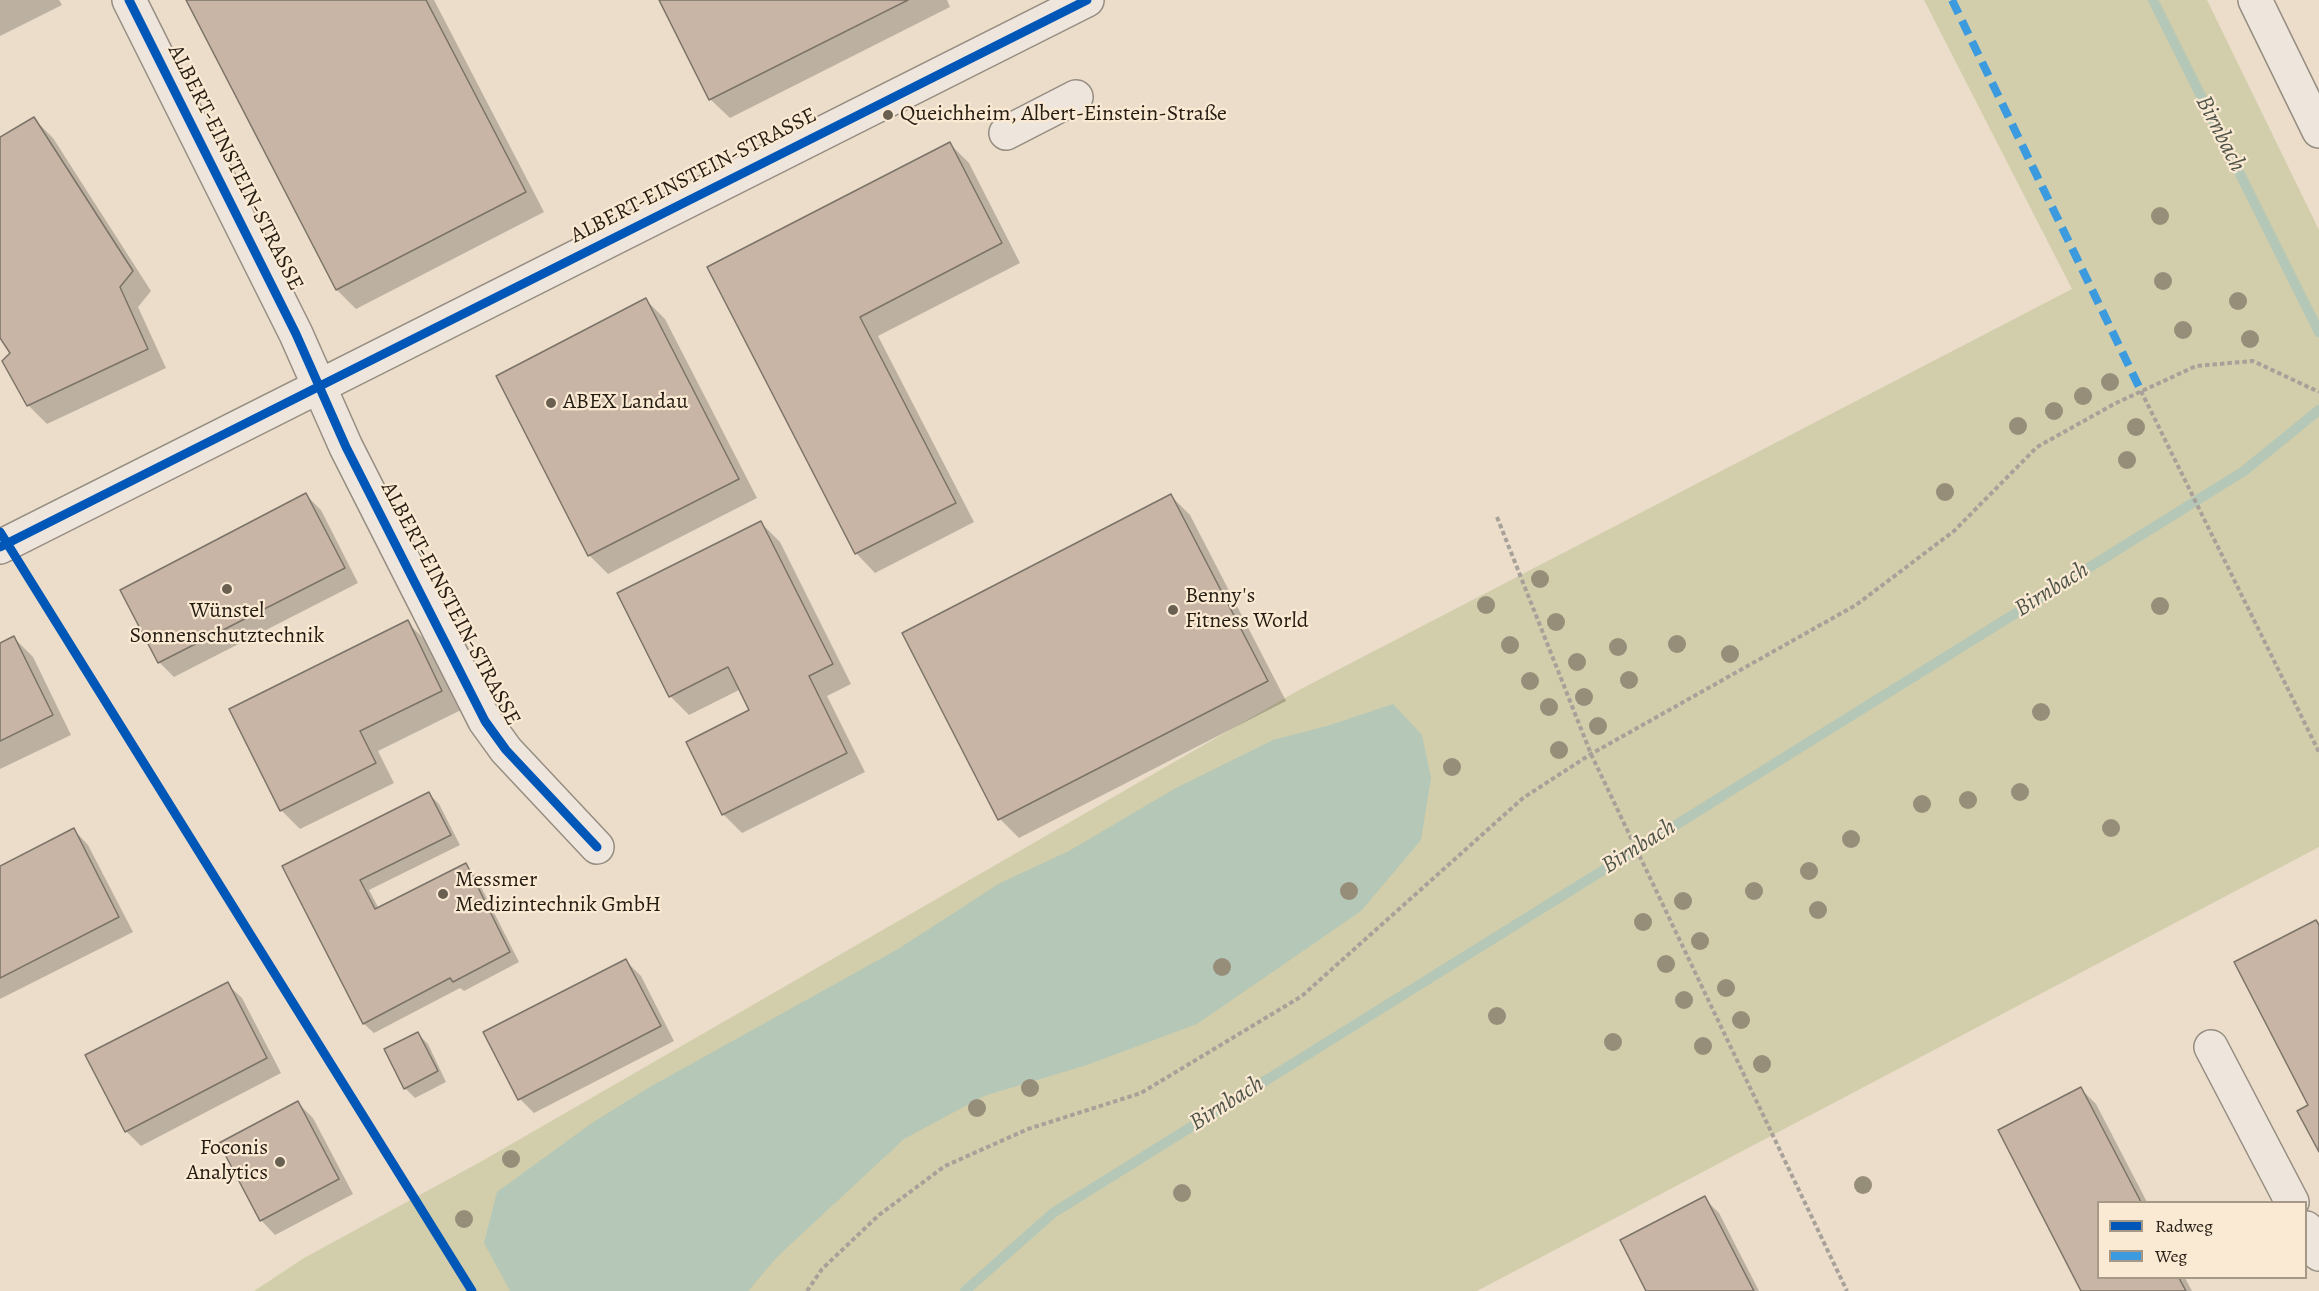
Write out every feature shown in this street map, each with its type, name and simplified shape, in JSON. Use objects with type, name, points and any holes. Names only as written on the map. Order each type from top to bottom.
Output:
[{"type":"street","name":"ALBERT-EINSTEIN-STRASSE","points":[[129,0],[291,323],[346,447],[485,721],[506,750],[597,847]]},
{"type":"street","name":"ALBERT-EINSTEIN-STRASSE","points":[[0,547],[1087,0]]},
{"type":"street","points":[[2255,0],[2319,131]]},
{"type":"street","points":[[1006,133],[1076,98]]},
{"type":"street","points":[[2211,1047],[2291,1201]]},
{"type":"street","points":[[2307,1230],[2319,1254]]},
{"type":"path","points":[[807,1291],[822,1269],[879,1215],[945,1166],[1028,1129],[1142,1093],[1302,996],[1523,798],[1591,754],[1856,605],[1954,531],[2037,447],[2141,391],[2196,366],[2253,361],[2319,392]]},
{"type":"path","points":[[2141,391],[2319,752]]},
{"type":"path","points":[[1497,517],[1591,754],[1847,1291]]},
{"type":"shaded area","points":[[1924,0],[2207,0],[2319,230],[2319,847],[1477,1291],[254,1291],[304,1258],[482,1161],[1299,690],[2072,289]]},
{"type":"shaded area","points":[[1393,704],[1422,735],[1431,778],[1421,840],[1361,911],[1197,1024],[1087,1065],[984,1096],[904,1139],[778,1256],[748,1291],[510,1291],[484,1243],[497,1192],[592,1123],[648,1088],[898,949],[1000,883],[1069,851],[1174,789],[1273,740],[1330,725]]},
{"type":"building","points":[[186,0],[426,0],[526,192],[336,290]]},
{"type":"building","points":[[659,0],[908,0],[709,100]]},
{"type":"building","points":[[34,117],[133,271],[120,287],[148,349],[27,406],[2,361],[10,353],[0,338],[0,137]]},
{"type":"building","points":[[950,142],[1002,243],[860,317],[956,503],[855,554],[707,267]]},
{"type":"building","points":[[646,298],[739,479],[588,556],[496,376]]},
{"type":"building","points":[[306,493],[345,568],[158,663],[120,590]]},
{"type":"building","points":[[1171,494],[1268,681],[998,820],[902,633]]},
{"type":"building","points":[[761,521],[833,664],[809,676],[847,753],[722,815],[686,742],[749,710],[728,667],[669,697],[617,593]]},
{"type":"building","points":[[408,620],[442,691],[360,731],[376,763],[280,811],[229,709]]},
{"type":"building","points":[[14,636],[53,715],[0,741],[0,643]]},
{"type":"building","name":"Messmer Medizintechnik GmbH","points":[[429,792],[451,835],[360,880],[375,909],[466,863],[510,952],[453,982],[450,978],[363,1024],[282,866]]},
{"type":"building","points":[[74,828],[119,917],[0,978],[0,866]]},
{"type":"building","points":[[2316,920],[2319,925],[2319,1152],[2297,1111],[2308,1105],[2234,962]]},
{"type":"building","points":[[626,959],[661,1026],[518,1100],[483,1032]]},
{"type":"building","points":[[228,982],[267,1058],[125,1132],[85,1055]]},
{"type":"building","points":[[418,1032],[438,1071],[404,1089],[384,1049]]},
{"type":"building","points":[[2081,1087],[2140,1201],[2097,1201],[2097,1279],[2180,1279],[2186,1291],[2081,1291],[1998,1130]]},
{"type":"building","points":[[298,1101],[339,1179],[260,1221],[219,1143]]},
{"type":"building","points":[[1705,1196],[1754,1291],[1646,1291],[1620,1240]]},
{"type":"waterway","name":"Birnbach","points":[[2153,0],[2319,332]]},
{"type":"waterway","name":"Birnbach","points":[[965,1291],[1053,1213],[2244,471],[2319,410]]},
{"type":"marked path","points":[[1952,0],[2141,391]]},
{"type":"cycle path","points":[[129,0],[296,334],[346,447],[485,721],[506,750],[597,847]]},
{"type":"cycle path","points":[[0,547],[1087,0]]},
{"type":"cycle path","points":[[0,532],[472,1291]]},
{"type":"place","name":"Queichheim, Albert-Einstein-Straße","points":[[888,115]]},
{"type":"place","name":"ABEX Landau","points":[[551,403]]},
{"type":"place","name":"Wünstel Sonnenschutztechnik","points":[[227,589]]},
{"type":"place","name":"Benny's Fitness World","points":[[1173,610]]},
{"type":"place","name":"Messmer Medizintechnik GmbH","points":[[443,894]]},
{"type":"place","name":"Foconis Analytics","points":[[280,1162]]}]
